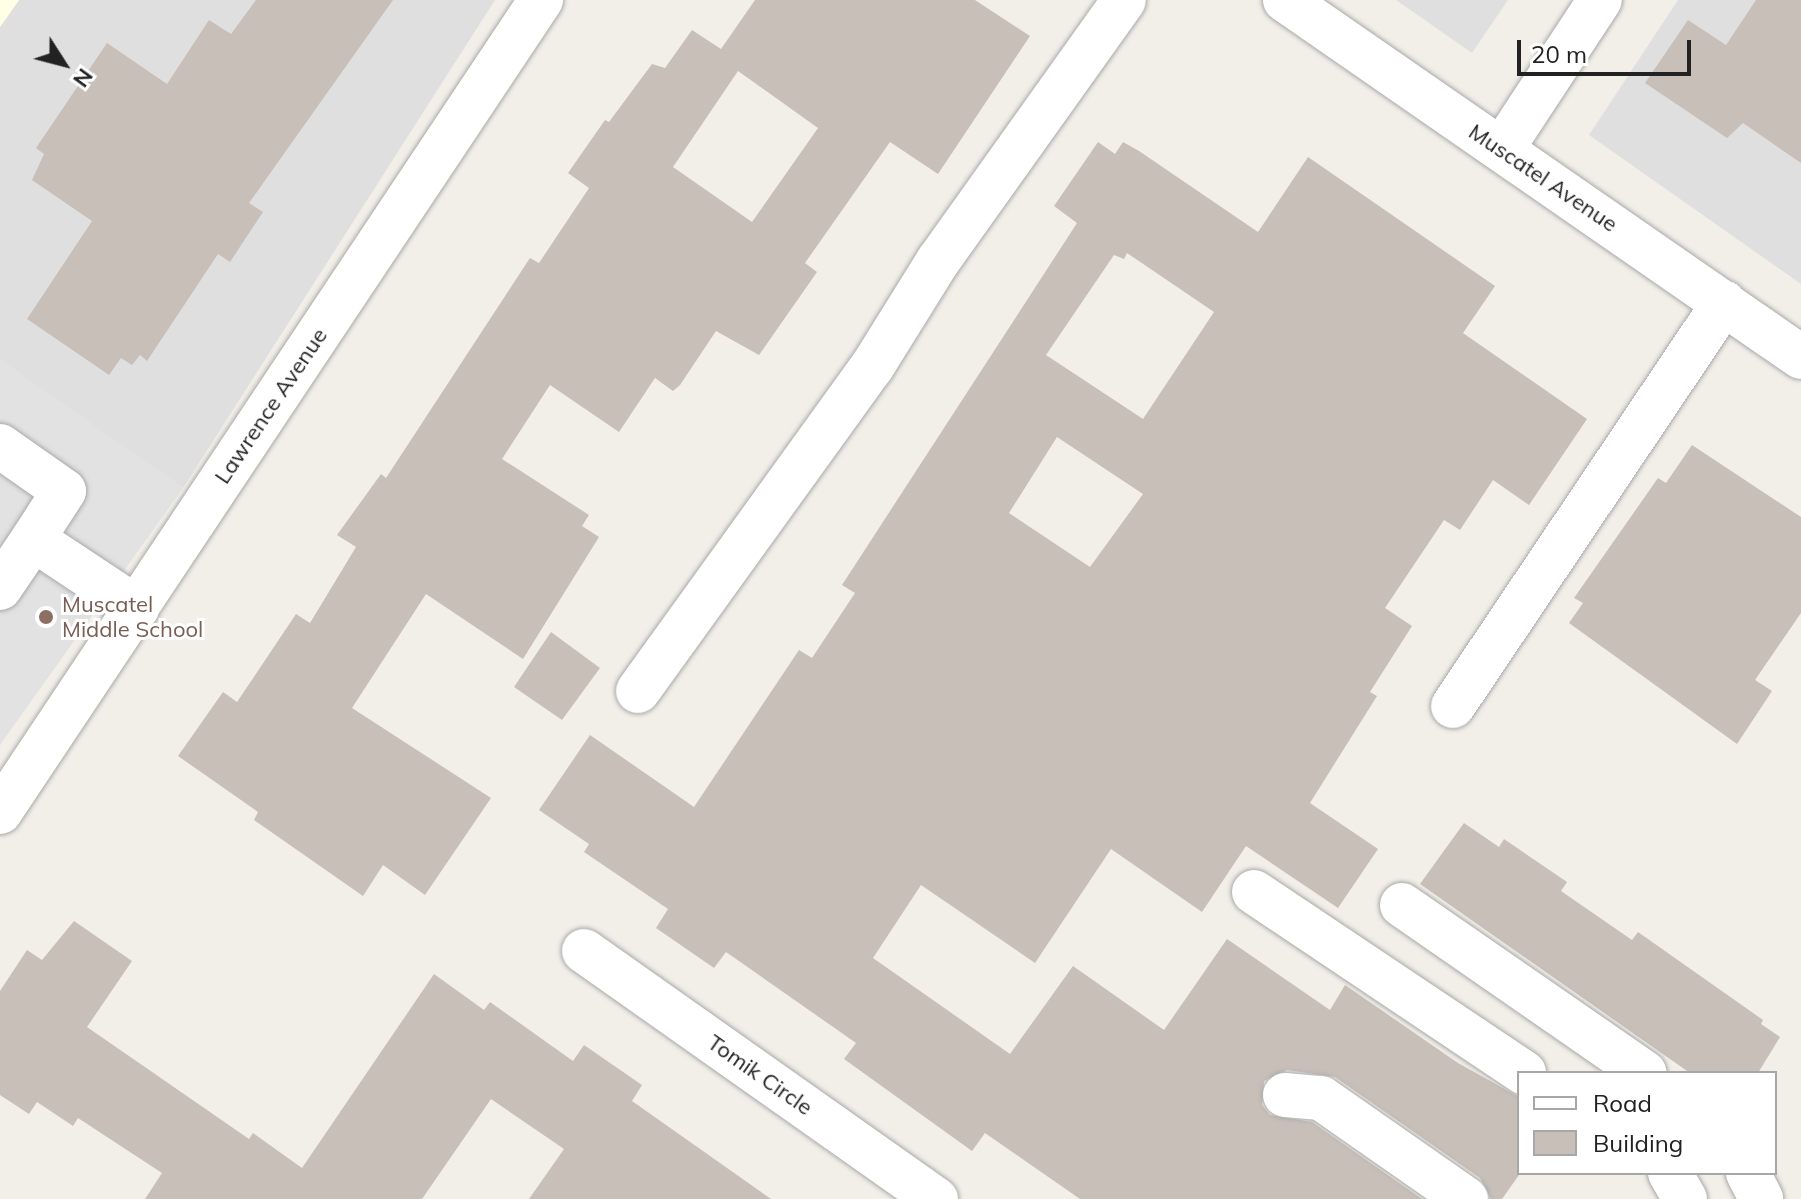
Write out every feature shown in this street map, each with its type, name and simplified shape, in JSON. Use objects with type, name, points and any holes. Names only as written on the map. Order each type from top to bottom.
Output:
[{"type":"street","name":"Lawrence Avenue","points":[[0,812],[541,0]]},
{"type":"street","points":[[638,691],[872,367],[938,261],[1124,0]]},
{"type":"street","name":"Muscatel Avenue","points":[[1285,0],[1801,357]]},
{"type":"street","points":[[1502,149],[1600,0]]},
{"type":"street","points":[[1453,706],[1724,303]]},
{"type":"street","points":[[0,446],[64,491],[0,588]]},
{"type":"street","points":[[33,539],[137,608]]},
{"type":"street","points":[[1254,892],[1521,1071]]},
{"type":"street","points":[[1402,905],[1642,1071]]},
{"type":"street","name":"Tomik Circle","points":[[584,951],[936,1199]]},
{"type":"street","points":[[1285,1095],[1321,1098],[1466,1199]]},
{"type":"street","points":[[1671,1175],[1685,1199]]},
{"type":"street","points":[[1749,1175],[1761,1199]]},
{"type":"shaded area","points":[[0,0],[19,0],[0,27]]},
{"type":"shaded area","points":[[19,0],[495,0],[183,488],[0,362],[0,27]]},
{"type":"shaded area","points":[[1396,0],[1508,0],[1472,53]]},
{"type":"shaded area","points":[[1678,0],[1801,0],[1801,284],[1589,135]]},
{"type":"shaded area","name":"Muscatel Middle School","points":[[0,359],[183,488],[0,745]]},
{"type":"building","points":[[256,0],[393,0],[249,203],[263,212],[230,262],[218,254],[147,361],[140,355],[132,365],[121,358],[109,375],[27,319],[92,221],[32,180],[44,154],[36,148],[107,43],[167,84],[209,20],[231,34]]},
{"type":"building","points":[[755,0],[975,0],[1030,36],[938,174],[890,142],[805,263],[817,272],[759,355],[716,331],[673,391],[655,378],[619,432],[550,385],[502,459],[589,515],[582,526],[599,537],[523,659],[426,594],[352,708],[491,798],[425,895],[383,865],[363,896],[254,820],[258,812],[178,756],[223,692],[237,702],[296,614],[310,623],[356,547],[337,535],[381,474],[386,478],[530,258],[539,263],[589,188],[568,173],[605,120],[609,122],[652,64],[665,68],[692,30],[721,49]],"holes":[[[738,71],[818,128],[752,222],[673,167]]]},
{"type":"building","points":[[1756,0],[1801,0],[1801,163],[1743,123],[1727,138],[1645,83],[1688,20],[1726,45]]},
{"type":"building","points":[[1098,142],[1115,154],[1123,142],[1139,151],[1258,232],[1308,157],[1495,286],[1463,333],[1587,419],[1529,505],[1493,480],[1460,530],[1444,520],[1385,608],[1412,626],[1370,692],[1377,696],[1310,803],[1378,849],[1338,908],[1246,846],[1202,912],[1111,849],[1035,963],[921,885],[873,958],[1010,1054],[1073,966],[1164,1030],[1227,939],[1330,1010],[1345,985],[1458,1063],[1517,1096],[1519,1175],[1502,1199],[1491,1199],[1480,1178],[1335,1077],[1287,1070],[1264,1081],[1262,1105],[1270,1115],[1312,1122],[1422,1199],[1080,1199],[985,1133],[972,1151],[844,1059],[856,1043],[726,952],[714,968],[656,928],[668,909],[584,852],[589,844],[539,810],[590,735],[694,807],[799,650],[812,658],[855,593],[842,585],[1077,223],[1054,206]],"holes":[[[1127,253],[1214,312],[1143,419],[1046,355],[1114,255],[1124,259]],[[1057,437],[1143,494],[1090,567],[1009,513]]]},
{"type":"building","points":[[1692,445],[1801,517],[1801,613],[1755,680],[1772,691],[1737,744],[1569,623],[1583,603],[1574,598],[1658,478],[1666,483]]},
{"type":"building","points":[[551,632],[600,668],[562,720],[514,687]]},
{"type":"building","points":[[1464,823],[1499,847],[1504,839],[1567,882],[1561,891],[1632,940],[1638,932],[1763,1020],[1761,1024],[1780,1037],[1759,1071],[1687,1071],[1420,884]]},
{"type":"building","points":[[74,921],[132,961],[87,1027],[249,1139],[253,1133],[302,1168],[434,974],[484,1010],[490,1002],[573,1061],[584,1045],[642,1085],[632,1101],[771,1199],[529,1199],[564,1149],[491,1099],[422,1199],[145,1199],[162,1173],[78,1118],[73,1126],[37,1102],[29,1114],[0,1095],[0,991],[27,950],[42,960]]},
{"type":"place","name":"Muscatel Middle School","points":[[46,617]]}]
